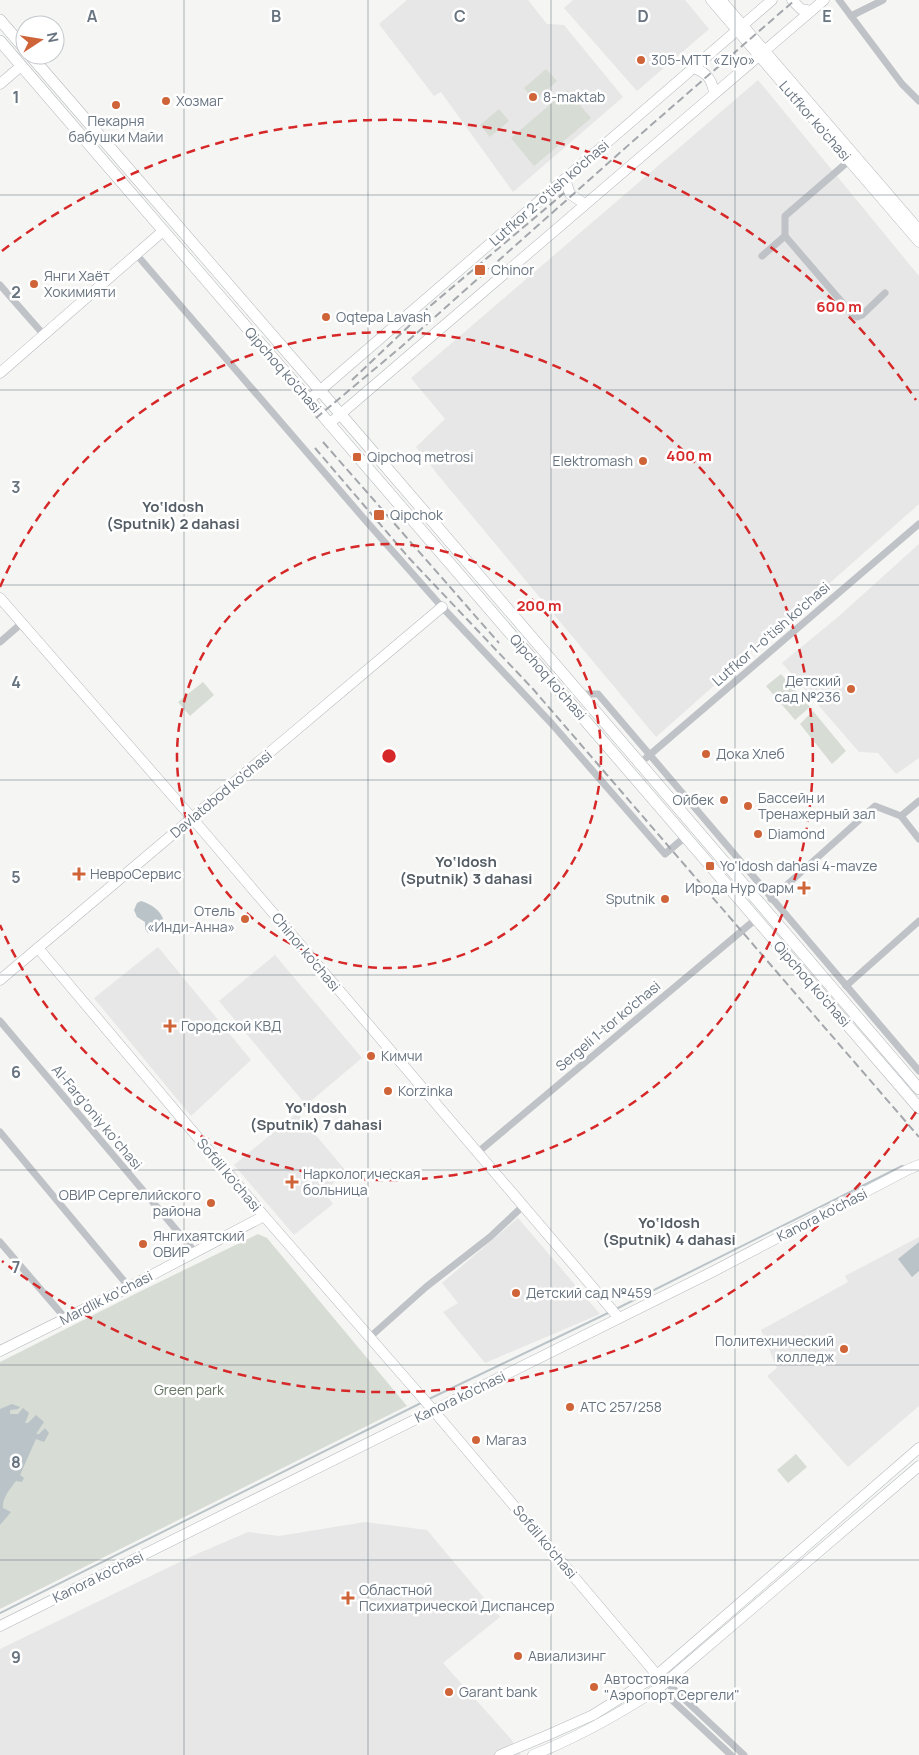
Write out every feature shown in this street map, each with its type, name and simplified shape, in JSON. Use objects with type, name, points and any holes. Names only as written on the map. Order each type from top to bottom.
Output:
[{"type":"main road","points":[[0,20],[15,37]]},
{"type":"main road","name":"Qipchoq ko'chasi","points":[[0,41],[919,1108]]},
{"type":"main road","name":"Qipchoq ko'chasi","points":[[39,65],[919,1089]]},
{"type":"main road","points":[[175,244],[185,235]]},
{"type":"main road","points":[[423,533],[433,524]]},
{"type":"main road","points":[[570,703],[580,694]]},
{"type":"main road","points":[[703,857],[713,848]]},
{"type":"street","name":"Lutfkor ko'chasi","points":[[711,0],[762,53],[852,158],[919,242]]},
{"type":"street","name":"Lutfkor ko'chasi","points":[[721,0],[740,28]]},
{"type":"street","name":"Lutfkor 2-o'tish ko'chasi","points":[[309,400],[772,0]]},
{"type":"street","points":[[792,0],[801,9],[811,11]]},
{"type":"street","points":[[329,424],[824,0]]},
{"type":"street","points":[[838,0],[902,84],[919,101]]},
{"type":"street","points":[[851,16],[883,0]]},
{"type":"street","points":[[0,84],[21,66]]},
{"type":"street","points":[[692,68],[709,76],[714,93]]},
{"type":"street","name":"Lutfkor ko'chasi","points":[[852,158],[919,230]]},
{"type":"street","points":[[852,158],[785,216],[784,236],[852,314],[857,317],[862,315],[885,293]]},
{"type":"street","points":[[565,179],[570,194],[585,204]]},
{"type":"street","points":[[0,373],[163,231]]},
{"type":"street","points":[[762,256],[784,236]]},
{"type":"street","points":[[136,254],[442,607],[552,724],[664,854],[685,837]]},
{"type":"street","points":[[0,285],[44,335]]},
{"type":"street","name":"Lutfkor 1-o'tish ko'chasi","points":[[640,764],[919,524]]},
{"type":"street","name":"Chinor ko'chasi","points":[[0,598],[192,818],[614,1313]]},
{"type":"street","name":"Davlatobod ko'chasi","points":[[0,980],[442,607]]},
{"type":"street","points":[[0,642],[22,623]]},
{"type":"street","name":"Qipchoq ko'chasi","points":[[580,694],[598,694],[919,1071]]},
{"type":"street","points":[[901,816],[919,801]]},
{"type":"street","points":[[771,899],[875,806],[901,816],[919,838]]},
{"type":"street","name":"Sergeli 1-tor ko'chasi","points":[[477,1153],[756,919]]},
{"type":"street","points":[[846,986],[919,921]]},
{"type":"street","name":"Sofdil ko'chasi","points":[[38,948],[264,1216],[428,1404],[657,1675],[663,1685],[731,1755]]},
{"type":"street","name":"Al-Farg‘oniy ko‘chasi","points":[[0,1022],[195,1252]]},
{"type":"street","points":[[0,1132],[129,1287]]},
{"type":"street","name":"Kanora ko'chasi","points":[[0,1626],[428,1404],[614,1313],[712,1272],[915,1167]]},
{"type":"street","points":[[370,1337],[426,1287],[490,1237],[523,1206]]},
{"type":"street","name":"Mardlik ko‘chasi","points":[[0,1351],[129,1287],[264,1216]]},
{"type":"street","points":[[0,1242],[66,1319]]},
{"type":"street","points":[[500,1755],[593,1715],[657,1675],[919,1448]]},
{"type":"street","points":[[533,1755],[592,1728],[623,1711],[663,1685],[919,1466]]},
{"type":"street","points":[[882,1480],[891,1490]]},
{"type":"street","name":"Sofdil ko'chasi","points":[[663,1685],[744,1755]]},
{"type":"shaded area","name":"8-maktab","points":[[407,0],[528,0],[547,24],[564,25],[623,97],[513,192],[441,92],[434,96],[379,24]]},
{"type":"shaded area","name":"305-MTT «Ziyo»","points":[[573,0],[685,0],[709,29],[637,91],[564,8]]},
{"type":"shaded area","points":[[758,80],[919,276],[919,504],[656,737],[416,447],[445,419],[411,378]]},
{"type":"shaded area","name":"Детский сад №236","points":[[919,544],[919,758],[896,774],[878,753],[859,752],[782,663],[838,617]]},
{"type":"shaded area","points":[[141,901],[156,909],[163,918],[163,925],[156,933],[148,933],[145,929],[145,922],[137,917],[134,910],[137,903]]},
{"type":"shaded area","name":"Городской КВД","points":[[158,947],[251,1060],[191,1116],[94,998]]},
{"type":"shaded area","points":[[275,955],[362,1058],[306,1105],[219,1001]]},
{"type":"shaded area","name":"Наркологическая больница","points":[[297,1113],[346,1171],[324,1192],[333,1204],[294,1235],[234,1165]]},
{"type":"shaded area","name":"Детский сад №459","points":[[518,1218],[600,1314],[485,1363],[443,1312],[458,1303],[442,1283]]},
{"type":"shaded area","name":"Политехнический колледж","points":[[919,1237],[919,1406],[848,1467],[767,1376],[777,1368],[761,1330],[848,1282],[845,1276]]},
{"type":"shaded area","points":[[919,1242],[919,1271],[912,1277],[898,1259]]},
{"type":"shaded area","points":[[12,1404],[20,1407],[10,1410],[10,1414],[18,1414],[23,1408],[29,1413],[25,1423],[28,1423],[36,1415],[44,1422],[36,1434],[39,1434],[45,1428],[49,1433],[44,1442],[36,1439],[20,1475],[24,1478],[22,1482],[16,1481],[5,1497],[3,1508],[11,1512],[0,1525],[0,1409]]},
{"type":"shaded area","points":[[365,1522],[427,1530],[500,1617],[443,1663],[511,1739],[521,1755],[0,1755],[0,1649],[190,1557],[248,1532],[279,1536]]},
{"type":"green space","points":[[546,69],[557,81],[535,101],[524,88]]},
{"type":"green space","points":[[567,90],[591,118],[534,166],[511,138]]},
{"type":"green space","points":[[499,109],[509,121],[490,137],[480,125]]},
{"type":"green space","points":[[781,674],[810,707],[795,720],[766,686]]},
{"type":"green space","points":[[203,682],[214,695],[190,716],[178,702]]},
{"type":"green space","points":[[813,711],[846,751],[832,764],[800,724]]},
{"type":"green space","name":"Green park","points":[[258,1234],[267,1238],[407,1406],[0,1609],[0,1362]]},
{"type":"green space","points":[[796,1454],[807,1467],[788,1483],[777,1470]]},
{"type":"waterway","points":[[616,1309],[902,1166],[906,1167]]},
{"type":"waterway","points":[[429,1399],[610,1312]]},
{"type":"waterway","points":[[0,1613],[421,1403]]},
{"type":"railway","points":[[316,418],[401,347],[795,0]]},
{"type":"railway","points":[[352,380],[429,307],[564,193]]},
{"type":"railway","points":[[323,442],[499,643]]},
{"type":"railway","points":[[315,448],[409,558],[533,689],[919,1137]]},
{"type":"place","name":"305-MTT «Ziyo»","points":[[641,60]]},
{"type":"place","name":"8-maktab","points":[[533,97]]},
{"type":"place","name":"Хозмаг","points":[[166,101]]},
{"type":"place","name":"Пекарня бабушки Майи","points":[[116,105]]},
{"type":"place","name":"Chinor","points":[[480,270]]},
{"type":"place","name":"Янги Хаёт Хокимияти","points":[[34,284]]},
{"type":"place","name":"Oqtepa Lavash","points":[[326,317]]},
{"type":"place","name":"Qipchoq metrosi","points":[[357,457]]},
{"type":"place","name":"Elektromash","points":[[643,461]]},
{"type":"place","name":"Qipchok","points":[[379,515]]},
{"type":"place","name":"Детский сад №236","points":[[851,689]]},
{"type":"place","name":"Дока Хлеб","points":[[706,754]]},
{"type":"place","name":"Ойбек","points":[[724,800]]},
{"type":"place","name":"Бассейн и Тренажерный зал","points":[[748,806]]},
{"type":"place","name":"Diamond","points":[[758,834]]},
{"type":"place","name":"Yo'ldosh dahasi 4-mavze","points":[[710,866]]},
{"type":"place","name":"НевроСервис","points":[[79,874]]},
{"type":"place","name":"Ирода Нур Фарм","points":[[804,888]]},
{"type":"place","name":"Sputnik","points":[[665,899]]},
{"type":"place","name":"Отель «Инди-Анна»","points":[[245,919]]},
{"type":"place","name":"Городской КВД","points":[[170,1026]]},
{"type":"place","name":"Кимчи","points":[[371,1056]]},
{"type":"place","name":"Korzinka","points":[[388,1091]]},
{"type":"place","name":"Наркологическая больница","points":[[292,1182]]},
{"type":"place","name":"ОВИР Сергелийского района","points":[[211,1203]]},
{"type":"place","name":"Янгихаятский ОВИР","points":[[143,1244]]},
{"type":"place","name":"Детский сад №459","points":[[516,1293]]},
{"type":"place","name":"Политехнический колледж","points":[[844,1349]]},
{"type":"place","name":"АТС 257/258","points":[[570,1407]]},
{"type":"place","name":"Магаз","points":[[476,1440]]},
{"type":"place","name":"Областной Психиатрической Диспансер","points":[[348,1598]]},
{"type":"place","name":"Авиализинг","points":[[518,1656]]},
{"type":"place","name":"Автостоянка \"Аэропорт Сергели\"","points":[[594,1687]]},
{"type":"place","name":"Garant bank","points":[[449,1692]]},
{"type":"district","name":"Yo‘ldosh (Sputnik) 2 dahasi","points":[[173,516]]},
{"type":"district","name":"Yo‘ldosh (Sputnik) 3 dahasi","points":[[466,870]]},
{"type":"district","name":"Yo‘ldosh (Sputnik) 7 dahasi","points":[[316,1116]]},
{"type":"district","name":"Yo‘ldosh (Sputnik) 4 dahasi","points":[[669,1232]]}]
